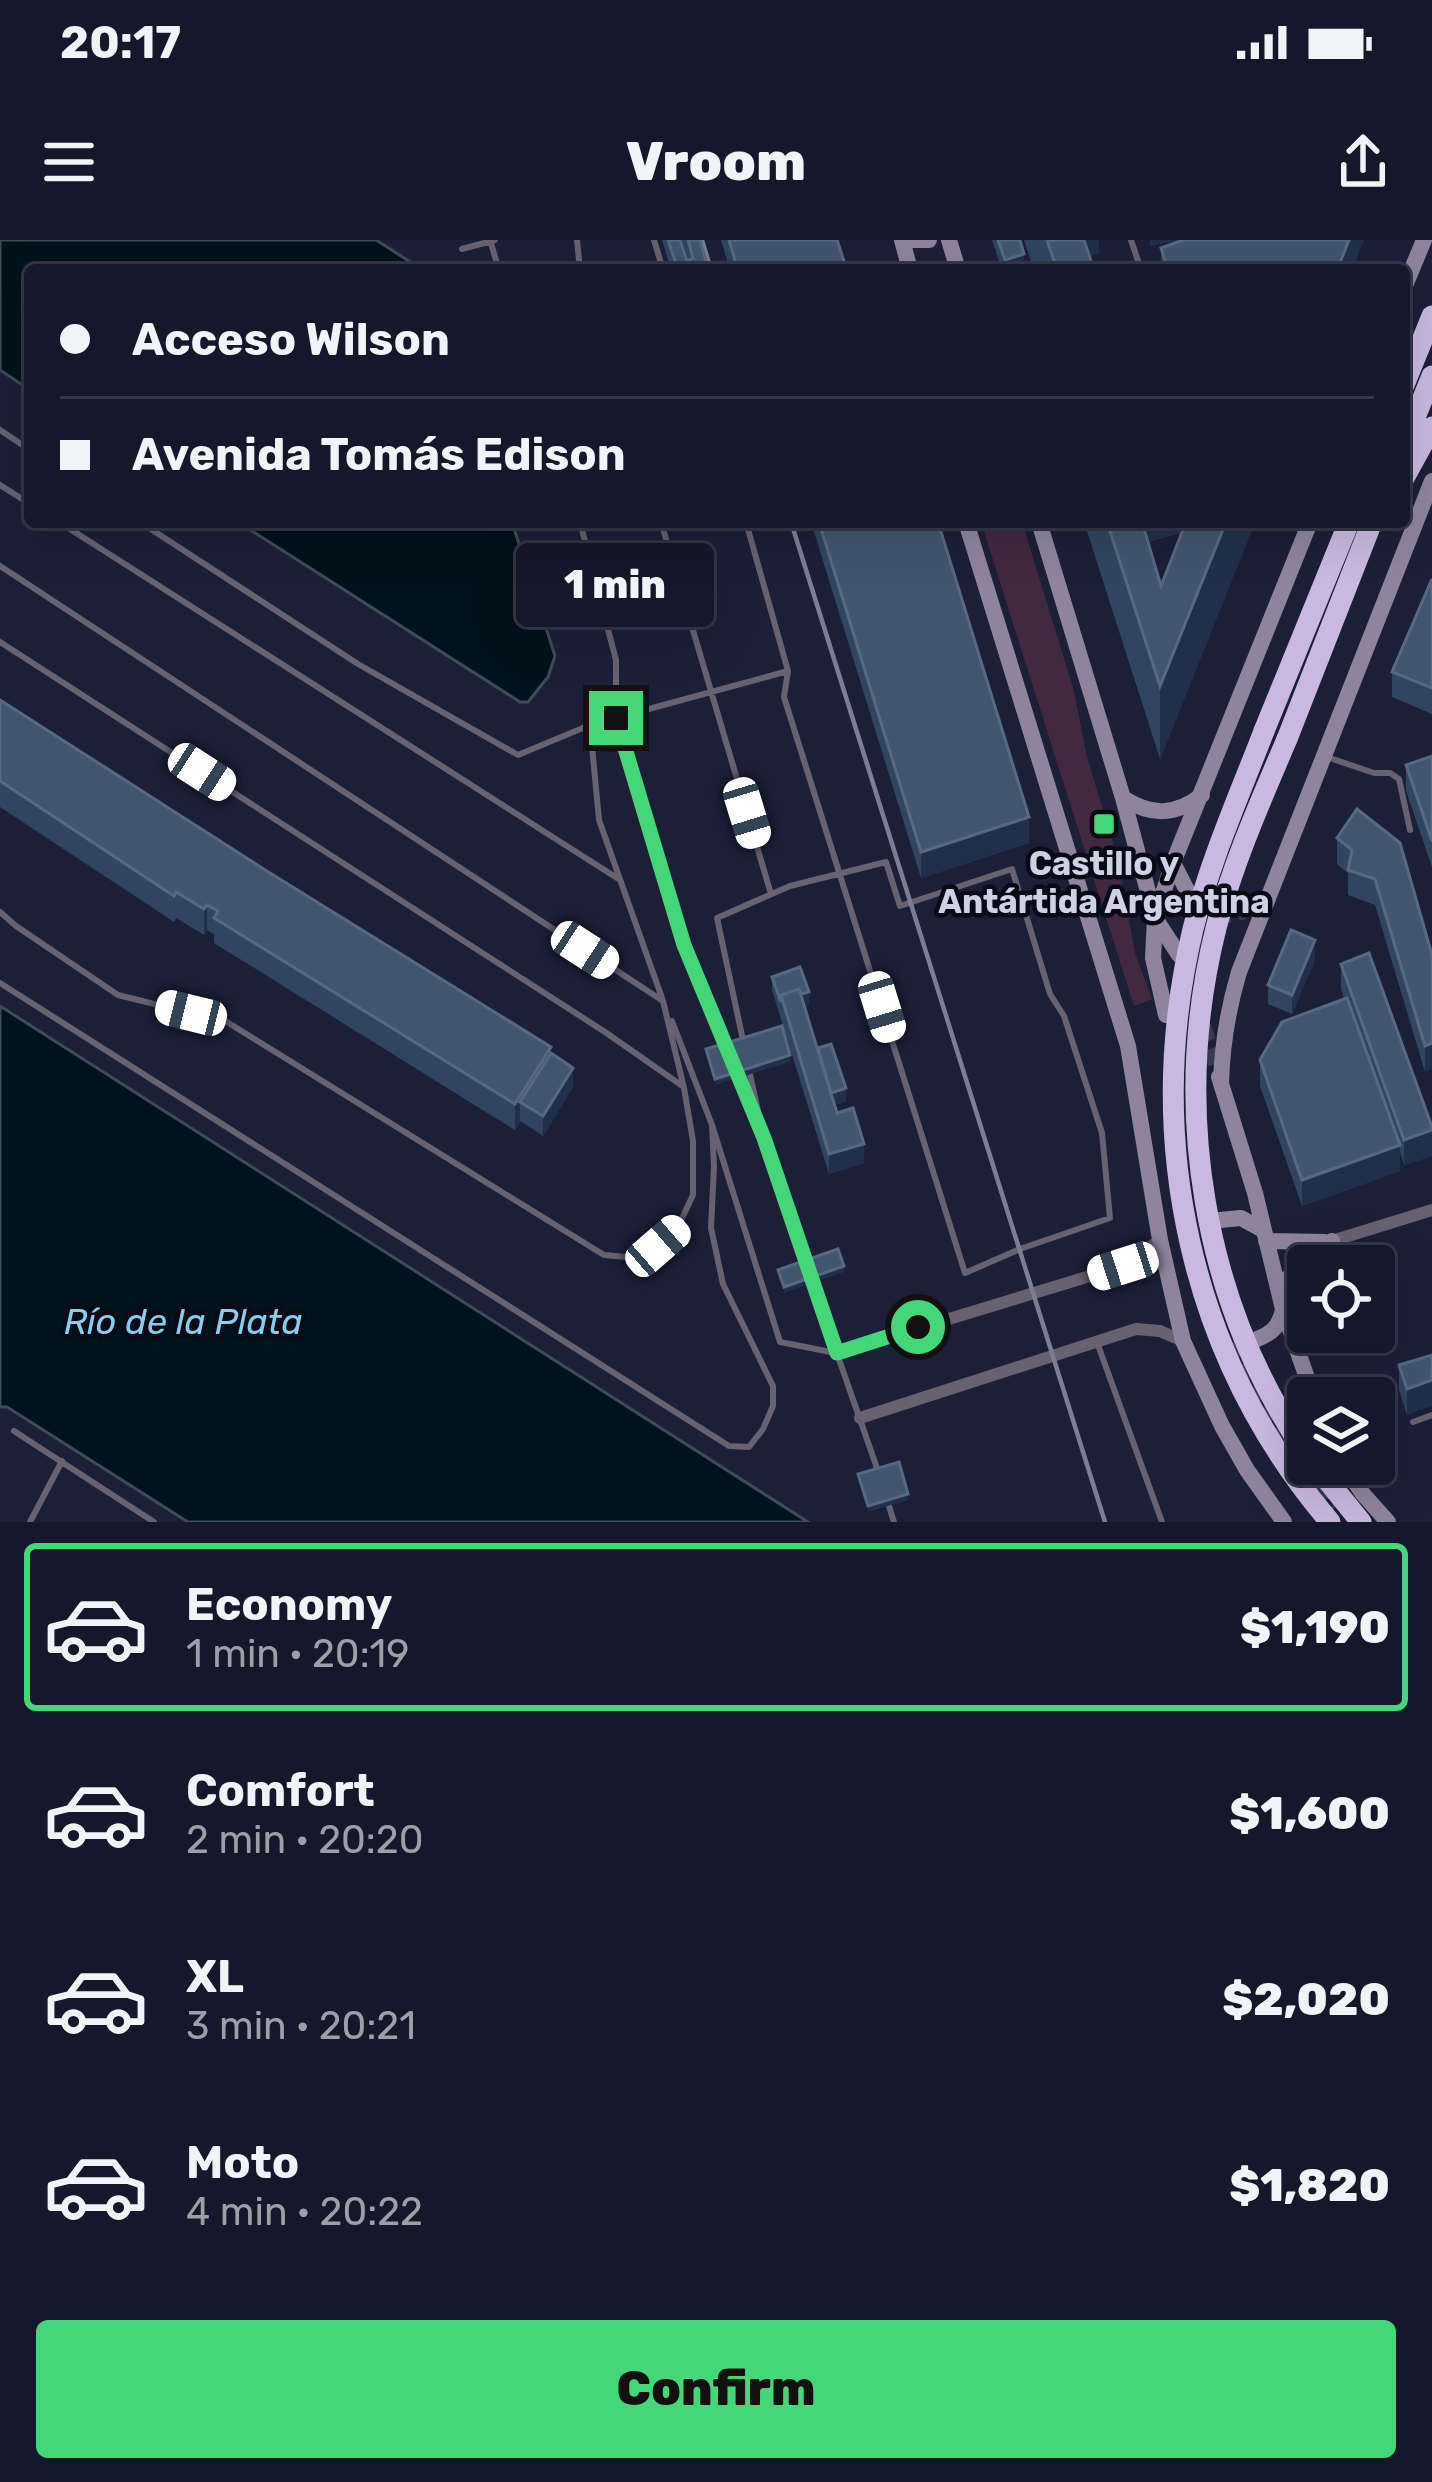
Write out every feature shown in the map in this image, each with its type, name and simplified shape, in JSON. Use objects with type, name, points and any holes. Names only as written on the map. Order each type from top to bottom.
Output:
[{"type":"highway","points":[[1410,371],[1432,316]]},
{"type":"highway","points":[[1410,430],[1432,376]]},
{"type":"highway","points":[[1410,467],[1432,427]]},
{"type":"highway","points":[[1306,628],[1337,528]]},
{"type":"highway","points":[[1330,1522],[1272,1445],[1238,1383],[1193,1260],[1173,1139],[1175,1033],[1193,929],[1264,731],[1347,528]]},
{"type":"highway","points":[[1287,1420],[1253,1361],[1228,1297],[1212,1235],[1195,1123],[1198,1032],[1215,932],[1259,805],[1372,528]]},
{"type":"highway","points":[[1331,1485],[1361,1522]]},
{"type":"main road","points":[[905,240],[929,240]]},
{"type":"main road","points":[[1410,273],[1424,240]]},
{"type":"main road","points":[[1221,1084],[1229,1009],[1267,898],[1432,482]]},
{"type":"main road","points":[[968,528],[1125,1034],[1160,1240],[1184,1341],[1246,1470],[1284,1522]]},
{"type":"main road","points":[[1041,528],[1155,918],[1179,955]]},
{"type":"main road","points":[[1166,1015],[1153,958],[1155,918],[1308,528]]},
{"type":"main road","points":[[1123,798],[1151,812],[1172,812],[1203,794]]},
{"type":"main road","points":[[1173,863],[1192,899]]},
{"type":"main road","points":[[1245,911],[1267,898]]},
{"type":"main road","points":[[1216,1065],[1255,1192],[1283,1310],[1307,1377]]},
{"type":"main road","points":[[1220,1220],[1240,1218],[1264,1236],[1332,1241]]},
{"type":"main road","points":[[1279,1288],[1311,1253],[1332,1241]]},
{"type":"main road","points":[[1257,1339],[1280,1323],[1283,1310]]},
{"type":"main road","points":[[1358,1485],[1388,1522]]},
{"type":"street","points":[[1332,1241],[1432,1210]]},
{"type":"street","points":[[837,1353],[1123,1266],[1160,1240]]},
{"type":"street","points":[[860,1418],[1136,1329],[1160,1331],[1184,1341]]},
{"type":"lane","points":[[462,248],[492,241]]},
{"type":"lane","points":[[67,528],[618,878]]},
{"type":"lane","points":[[149,528],[358,664],[518,755],[590,725],[788,671]]},
{"type":"lane","points":[[582,528],[616,660],[616,718],[684,945],[764,1138],[880,1474]]},
{"type":"lane","points":[[663,528],[771,894]]},
{"type":"lane","points":[[748,528],[788,671],[784,697],[841,874],[964,1273],[1110,1218],[1102,1133],[1064,1016],[1050,994],[1012,869],[900,906],[886,862],[841,874],[771,894],[717,918],[764,1138]]},
{"type":"lane","points":[[0,566],[663,1000],[693,1141],[693,1195],[677,1229],[658,1246],[638,1258],[604,1256],[227,1022],[118,995],[0,912]]},
{"type":"lane","points":[[0,642],[605,1032],[684,1088]]},
{"type":"lane","points":[[590,725],[599,820],[712,1125],[780,1342],[837,1353]]},
{"type":"lane","points":[[1324,756],[1399,779],[1410,830]]},
{"type":"lane","points":[[0,983],[729,1446],[749,1448],[772,1406],[773,1386],[723,1284],[711,1228],[712,1125]]},
{"type":"lane","points":[[1096,1341],[1162,1522]]},
{"type":"lane","points":[[1413,1421],[1432,1415]]},
{"type":"lane","points":[[14,1431],[154,1522]]},
{"type":"lane","points":[[30,1522],[62,1461]]},
{"type":"lane","points":[[884,1492],[894,1522]]},
{"type":"shaded area","points":[[983,528],[1024,528],[1074,691],[1087,757],[1118,860],[1135,953],[1152,999],[1134,1006]]},
{"type":"water","points":[[0,240],[376,240],[414,264],[24,264],[24,386],[0,370]]},
{"type":"water","points":[[247,528],[514,528],[555,656],[548,677],[528,702],[520,702]]},
{"type":"water","name":"Río de la Plata","points":[[0,1006],[808,1522],[188,1522],[7,1407],[0,1407]]},
{"type":"building","points":[[668,240],[680,240],[687,261],[693,258],[688,240],[700,240],[707,264],[676,264]]},
{"type":"building","points":[[729,240],[837,240],[845,264],[736,264]]},
{"type":"building","points":[[998,240],[1020,240],[1024,254],[1005,260]]},
{"type":"building","points":[[1047,240],[1084,240],[1092,264],[1055,264]]},
{"type":"building","points":[[1183,240],[1349,240],[1339,264],[1166,264],[1161,248]]},
{"type":"building","points":[[821,528],[940,528],[1029,817],[921,852]]},
{"type":"building","points":[[1109,528],[1144,528],[1161,586],[1184,528],[1224,528],[1160,686]]},
{"type":"building","points":[[1432,579],[1432,688],[1392,672]]},
{"type":"building","points":[[0,700],[551,1047],[515,1104],[214,918],[218,911],[207,905],[204,909],[176,892],[174,896],[0,781]]},
{"type":"building","points":[[1432,756],[1432,841],[1406,765]]},
{"type":"building","points":[[1357,809],[1400,843],[1432,955],[1432,1043],[1425,1046],[1375,879],[1348,870],[1352,850],[1337,838]]},
{"type":"building","points":[[1291,930],[1315,940],[1292,995],[1268,985]]},
{"type":"building","points":[[1369,953],[1432,1127],[1404,1140],[1341,964]]},
{"type":"building","points":[[800,967],[809,992],[801,994],[799,989],[781,995],[781,1002],[772,977]]},
{"type":"building","points":[[799,989],[837,1113],[853,1108],[864,1144],[829,1154],[781,995]]},
{"type":"building","points":[[1347,998],[1400,1145],[1302,1180],[1260,1060],[1282,1022]]},
{"type":"building","points":[[782,1026],[790,1055],[715,1079],[706,1049]]},
{"type":"building","points":[[831,1044],[846,1088],[831,1093],[818,1048]]},
{"type":"building","points":[[551,1053],[573,1068],[543,1116],[520,1102]]},
{"type":"building","points":[[838,1249],[844,1266],[784,1287],[778,1270]]},
{"type":"building","points":[[1432,1355],[1432,1380],[1407,1389],[1399,1365]]},
{"type":"building","points":[[899,1462],[908,1494],[868,1506],[858,1474]]},
{"type":"tunnel","points":[[1214,912],[1245,911]]},
{"type":"tunnel","points":[[1203,1026],[1216,1065]]},
{"type":"tunnel","points":[[1233,1342],[1283,1439],[1336,1507]]},
{"type":"railway","points":[[702,240],[709,264]]},
{"type":"railway","points":[[793,528],[1105,1522]]},
{"type":"place","name":"Castillo y Antártida Argentina","points":[[1104,824]]},
{"type":"route","points":[[616,718],[684,945],[764,1138],[837,1353],[918,1327]]}]
